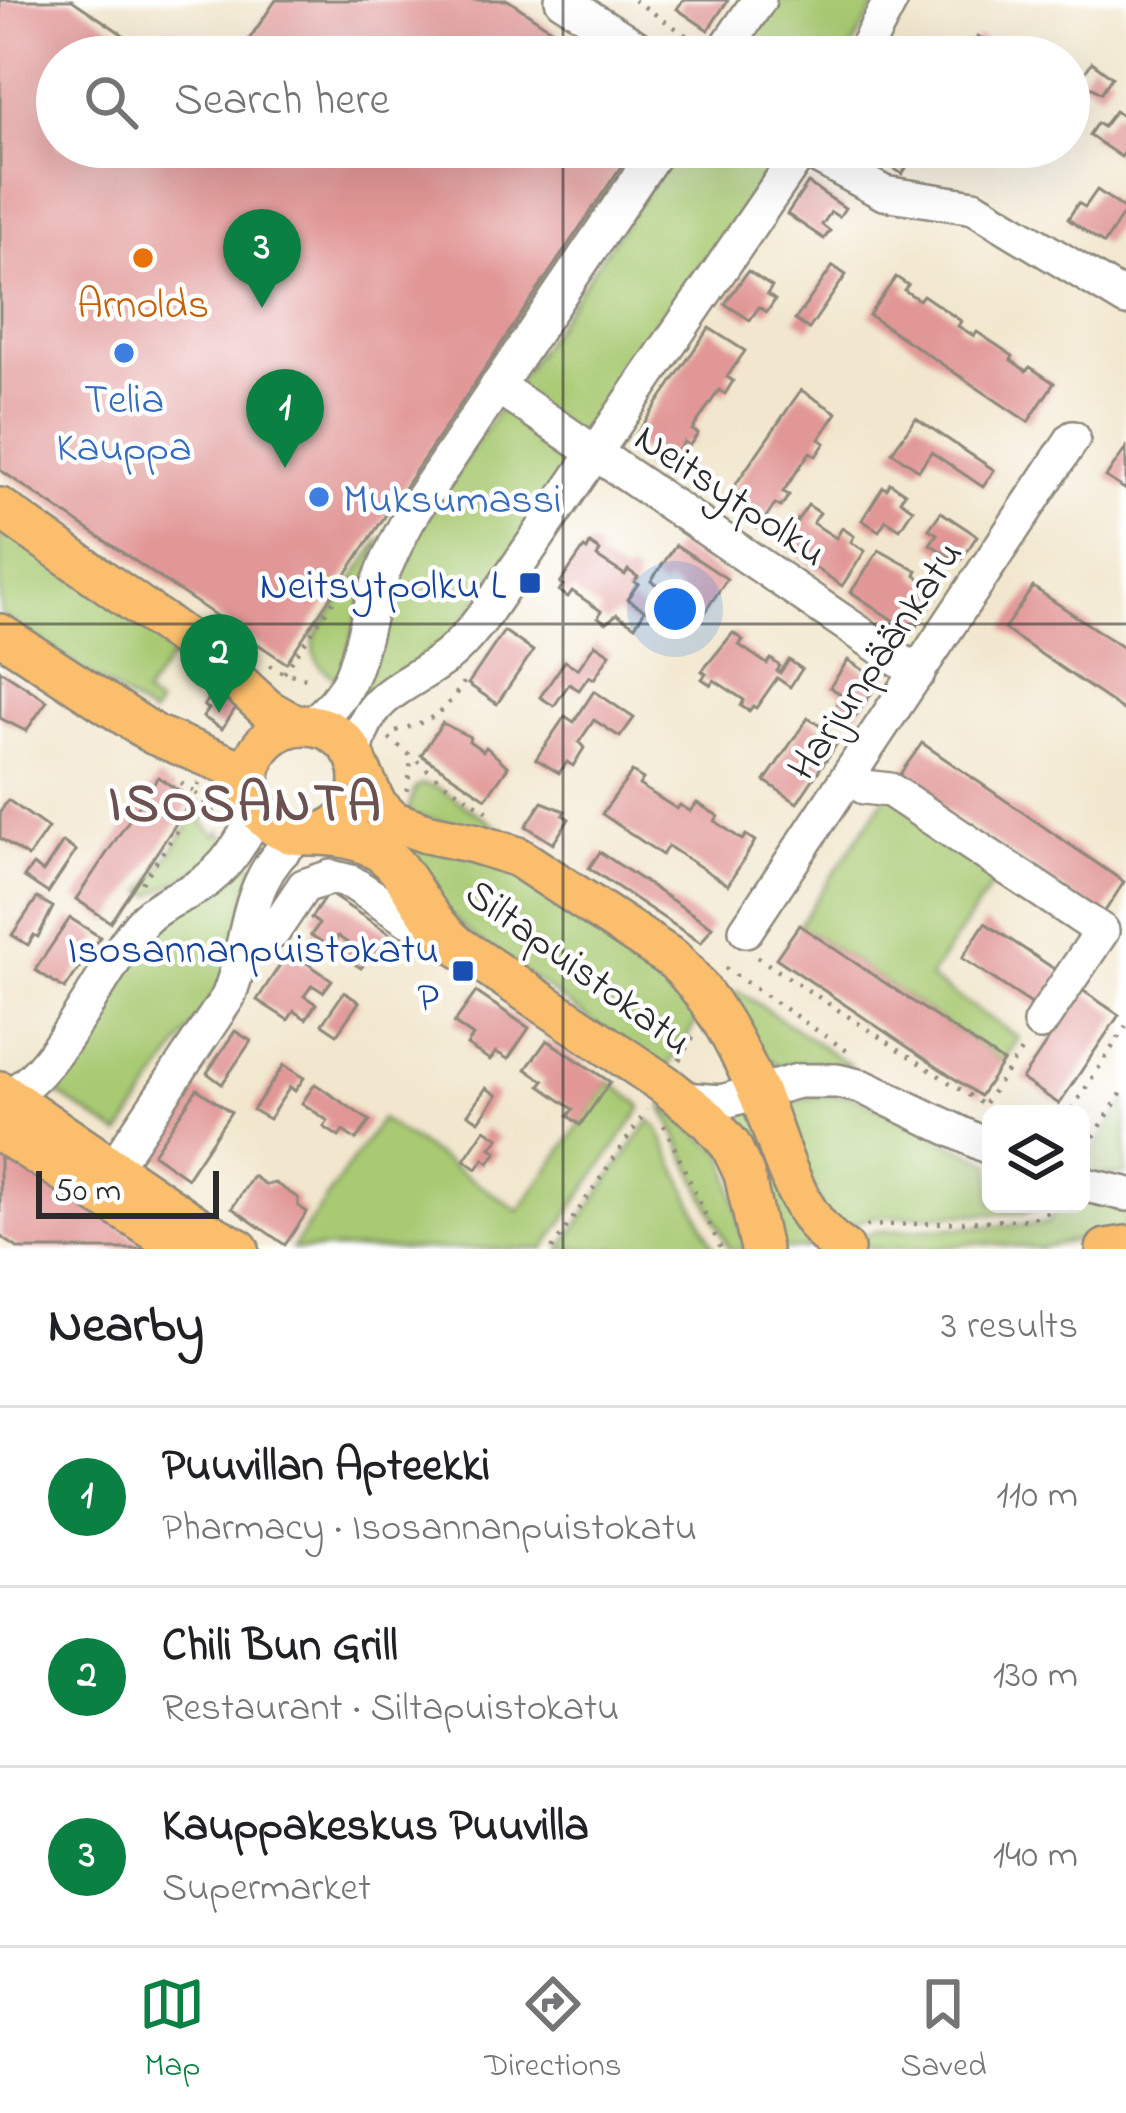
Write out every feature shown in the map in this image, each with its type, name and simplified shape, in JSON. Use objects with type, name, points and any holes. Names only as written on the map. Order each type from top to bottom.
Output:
[{"type":"main road","points":[[0,508],[206,653],[267,684],[267,709],[339,736],[376,804],[393,820]]},
{"type":"main road","points":[[0,634],[155,735],[231,766],[251,816],[276,827],[306,835],[340,823],[359,794],[357,762]]},
{"type":"main road","points":[[251,816],[253,761],[277,732],[303,724]]},
{"type":"main road","name":"Siltapuistokatu","points":[[393,820],[518,857],[726,991],[757,1090],[808,1214],[837,1245]]},
{"type":"main road","name":"Siltapuistokatu","points":[[306,835],[357,837],[375,846],[397,866],[434,925],[458,946],[731,1146],[744,1174],[761,1249]]},
{"type":"main road","points":[[2,1106],[50,1165],[184,1249]]},
{"type":"main road","points":[[2,1106],[113,1168],[239,1249]]},
{"type":"main road","points":[[1106,1249],[1126,1246]]},
{"type":"street","points":[[562,0],[619,36]]},
{"type":"street","points":[[734,36],[759,0]]},
{"type":"street","points":[[872,36],[891,0]]},
{"type":"street","points":[[303,724],[342,696],[356,671],[372,603],[397,540],[644,168]]},
{"type":"street","points":[[357,762],[360,730],[378,701],[465,640],[788,168]]},
{"type":"street","points":[[838,168],[884,193],[974,207],[1120,283]]},
{"type":"street","name":"Neitsytpolku","points":[[497,386],[918,673]]},
{"type":"street","name":"Harjunpäänkatu","points":[[749,942],[1073,438]]},
{"type":"street","points":[[864,788],[890,790],[1102,932],[1040,1023]]},
{"type":"street","points":[[2,1106],[50,1057],[142,922],[224,866],[251,816]]},
{"type":"street","points":[[50,1165],[92,1174],[113,1168],[228,997],[251,906],[268,864],[306,835]]},
{"type":"street","points":[[246,938],[273,932],[304,886],[331,877],[351,882],[410,921],[434,925]]},
{"type":"street","name":"Siltapuistokatu","points":[[670,1102],[721,1102],[798,1081],[850,1084],[982,1134]]},
{"type":"path","points":[[634,0],[686,36]]},
{"type":"path","points":[[131,900],[195,804],[194,792],[213,757]]},
{"type":"path","points":[[393,820],[409,788],[411,758]]},
{"type":"path","points":[[155,766],[194,792],[251,816]]},
{"type":"path","points":[[749,942],[984,1105],[1040,1023]]},
{"type":"path","points":[[552,1249],[670,1102],[726,991]]},
{"type":"path","points":[[1074,1105],[1126,1026]]},
{"type":"path","points":[[1102,1181],[1126,1086]]},
{"type":"path","points":[[670,1102],[721,1249]]},
{"type":"path","points":[[837,1245],[860,1226],[1030,1219],[1048,1213]]},
{"type":"green space","points":[[775,0],[879,0],[859,36],[751,36]]},
{"type":"green space","points":[[662,168],[772,168],[458,630],[364,702],[357,697],[406,547]]},
{"type":"green space","points":[[0,525],[199,660],[193,670],[171,657],[144,696],[158,706],[152,716],[0,614]]},
{"type":"green space","points":[[381,538],[340,680],[319,664],[314,638]]},
{"type":"green space","points":[[421,784],[437,787],[510,835],[407,814]]},
{"type":"green space","points":[[890,790],[1005,866],[929,978],[1019,1038],[1003,1062],[799,925]]},
{"type":"green space","points":[[197,813],[206,817],[202,822],[216,835],[220,831],[228,840],[209,865],[152,895],[144,892]]},
{"type":"green space","points":[[394,832],[504,864],[666,973],[703,1011],[664,1073],[469,932],[442,907]]},
{"type":"green space","points":[[245,858],[255,865],[227,974],[120,1135],[45,1085],[142,940]]},
{"type":"green space","points":[[738,991],[852,1066],[779,1065],[767,1058],[725,1005]]},
{"type":"green space","points":[[610,1082],[641,1109],[544,1249],[292,1249],[381,1119],[519,1211]]},
{"type":"green space","points":[[852,1096],[982,1159],[982,1213],[1025,1213],[872,1217],[837,1229],[824,1215],[783,1114],[797,1101]]},
{"type":"green space","points":[[1126,1100],[1126,1174],[1090,1172],[1090,1156]]},
{"type":"green space","points":[[662,1105],[725,1155],[746,1249],[729,1249]]},
{"type":"green space","points":[[757,1110],[815,1242],[805,1249],[774,1249],[721,1116]]},
{"type":"green space","points":[[650,1120],[658,1128],[714,1249],[561,1249]]},
{"type":"green space","points":[[1090,1196],[1126,1201],[1126,1229],[1039,1248],[975,1243],[873,1249],[850,1238],[878,1231],[1046,1224],[1055,1213],[1090,1213]]},
{"type":"building","points":[[0,0],[72,0],[125,36],[36,36],[36,168],[620,168],[286,663],[0,470]]},
{"type":"building","points":[[276,0],[508,0],[561,36],[251,36]]},
{"type":"building","points":[[683,0],[728,0],[708,30],[677,9]]},
{"type":"building","points":[[1090,65],[1112,77],[1101,93],[1090,86]]},
{"type":"building","points":[[1115,111],[1126,119],[1126,150],[1121,157],[1090,136],[1097,123],[1103,127]]},
{"type":"building","points":[[808,183],[845,208],[839,217],[831,212],[822,225],[830,231],[824,239],[787,214]]},
{"type":"building","points":[[1097,190],[1126,210],[1104,244],[1068,219],[1078,203],[1085,207]]},
{"type":"building","points":[[833,266],[846,275],[809,329],[795,320]]},
{"type":"building","points":[[748,271],[772,287],[767,294],[775,300],[767,312],[759,307],[750,320],[725,304]]},
{"type":"building","points":[[896,277],[908,285],[904,290],[919,300],[923,295],[961,321],[958,326],[974,336],[977,332],[1013,356],[1011,360],[1026,371],[1030,367],[1054,383],[1028,422],[869,315]]},
{"type":"building","points":[[709,328],[745,351],[727,377],[733,381],[725,394],[719,390],[692,430],[698,433],[690,445],[684,442],[667,467],[631,442]]},
{"type":"building","points":[[801,390],[837,413],[819,439],[825,443],[816,456],[810,452],[783,492],[789,495],[781,507],[775,504],[758,529],[722,504]]},
{"type":"building","points":[[916,418],[994,470],[983,487],[931,452],[919,470],[892,452]]},
{"type":"building","points":[[1126,448],[1126,490],[1106,477]]},
{"type":"building","points":[[890,483],[905,493],[900,500],[913,509],[900,529],[886,520],[879,531],[862,520]]},
{"type":"building","points":[[808,505],[820,513],[813,523],[836,538],[842,528],[865,551],[842,586],[781,544]]},
{"type":"building","points":[[941,512],[977,536],[959,563],[930,544],[937,534],[929,529]]},
{"type":"building","points":[[590,544],[600,551],[597,557],[625,575],[628,570],[638,577],[627,599],[645,610],[635,626],[617,614],[606,623],[598,617],[601,611],[572,591],[568,597],[559,591]]},
{"type":"building","points":[[676,545],[727,579],[702,616],[692,609],[697,602],[689,597],[685,604],[675,597],[680,591],[668,583],[663,589],[651,581]]},
{"type":"building","points":[[879,550],[917,571],[915,575],[940,592],[912,633],[851,592]]},
{"type":"building","points":[[1033,587],[1126,650],[1126,712],[1004,629]]},
{"type":"building","points":[[504,631],[533,651],[497,704],[468,684]]},
{"type":"building","points":[[733,633],[743,640],[739,645],[767,664],[771,659],[780,666],[780,673],[789,660],[802,669],[790,687],[777,678],[749,711],[741,706],[744,700],[714,680],[711,685],[702,679],[706,674],[702,671]]},
{"type":"building","points":[[595,644],[610,654],[594,679],[589,676],[579,690],[569,684],[554,706],[540,697],[565,661],[578,669]]},
{"type":"building","points":[[848,660],[880,681],[856,716],[837,703],[842,695],[830,687]]},
{"type":"building","points":[[0,670],[47,701],[26,731],[0,718]]},
{"type":"building","points":[[213,691],[237,706],[222,729],[203,717]]},
{"type":"building","points":[[594,691],[634,718],[620,737],[594,720],[579,742],[584,748],[573,766],[567,762],[559,773],[536,759],[565,716],[574,722]]},
{"type":"building","points":[[808,718],[840,739],[797,803],[765,781]]},
{"type":"building","points":[[442,723],[470,737],[483,751],[486,747],[508,767],[486,798],[421,755]]},
{"type":"building","points":[[922,743],[1124,882],[1102,916],[898,777]]},
{"type":"building","points":[[632,772],[643,779],[639,785],[677,809],[680,805],[690,811],[697,803],[742,840],[746,835],[755,841],[728,885],[668,846],[662,855],[602,814]]},
{"type":"building","points":[[158,777],[192,800],[110,922],[76,899]]},
{"type":"building","points":[[8,800],[48,828],[28,857],[0,838],[0,812]]},
{"type":"building","points":[[542,802],[565,811],[569,819],[553,844],[526,826]]},
{"type":"building","points":[[63,842],[76,851],[48,893],[24,877],[33,865],[43,872]]},
{"type":"building","points":[[600,852],[712,927],[701,943],[589,868]]},
{"type":"building","points":[[328,893],[393,936],[376,962],[369,957],[361,968],[341,955],[349,944],[338,936],[330,947],[311,935],[319,924],[311,918]]},
{"type":"building","points":[[37,898],[53,907],[38,937],[34,935],[28,945],[12,935]]},
{"type":"building","points":[[70,918],[100,937],[65,989],[35,970]]},
{"type":"building","points":[[985,923],[1062,974],[1039,1009],[962,958]]},
{"type":"building","points":[[799,925],[1003,1062],[980,1096],[776,958]]},
{"type":"building","points":[[289,951],[332,980],[323,992],[312,985],[304,996],[316,1004],[306,1019],[294,1011],[288,1020],[257,1000]]},
{"type":"building","points":[[1082,990],[1119,1015],[1059,1104],[1022,1079]]},
{"type":"building","points":[[344,992],[359,1002],[337,1034],[322,1024]]},
{"type":"building","points":[[476,992],[529,1028],[508,1059],[496,1052],[490,1060],[467,1045],[473,1036],[454,1023]]},
{"type":"building","points":[[235,1031],[251,1041],[222,1084],[207,1073]]},
{"type":"building","points":[[547,1040],[610,1082],[580,1125],[568,1116],[573,1109],[540,1086],[544,1081],[526,1069]]},
{"type":"building","points":[[284,1065],[304,1078],[295,1091],[290,1087],[269,1119],[253,1110]]},
{"type":"building","points":[[315,1084],[370,1121],[356,1140],[343,1131],[339,1137],[324,1127],[328,1121],[302,1103]]},
{"type":"building","points":[[486,1088],[497,1095],[479,1121],[468,1114]]},
{"type":"building","points":[[197,1089],[231,1112],[187,1178],[153,1154]]},
{"type":"building","points":[[485,1129],[499,1138],[491,1148],[497,1152],[477,1169],[464,1160]]},
{"type":"building","points":[[0,1146],[153,1249],[19,1249],[0,1236]]},
{"type":"building","points":[[253,1176],[298,1198],[298,1206],[307,1212],[285,1245],[232,1208]]},
{"type":"place","name":"Arnolds","points":[[143,258]]},
{"type":"place","name":"Kauppakeskus Puuvilla","points":[[262,308]]},
{"type":"place","name":"Telia Kauppa","points":[[124,353]]},
{"type":"place","name":"Puuvillan Apteekki","points":[[285,468]]},
{"type":"place","name":"Muksumassi","points":[[319,497]]},
{"type":"place","name":"Neitsytpolku L","points":[[530,583]]},
{"type":"place","name":"Chili Bun Grill","points":[[219,713]]},
{"type":"place","name":"Isosannanpuistokatu P","points":[[463,971]]},
{"type":"district","name":"ISOSANTA","points":[[246,801]]}]
